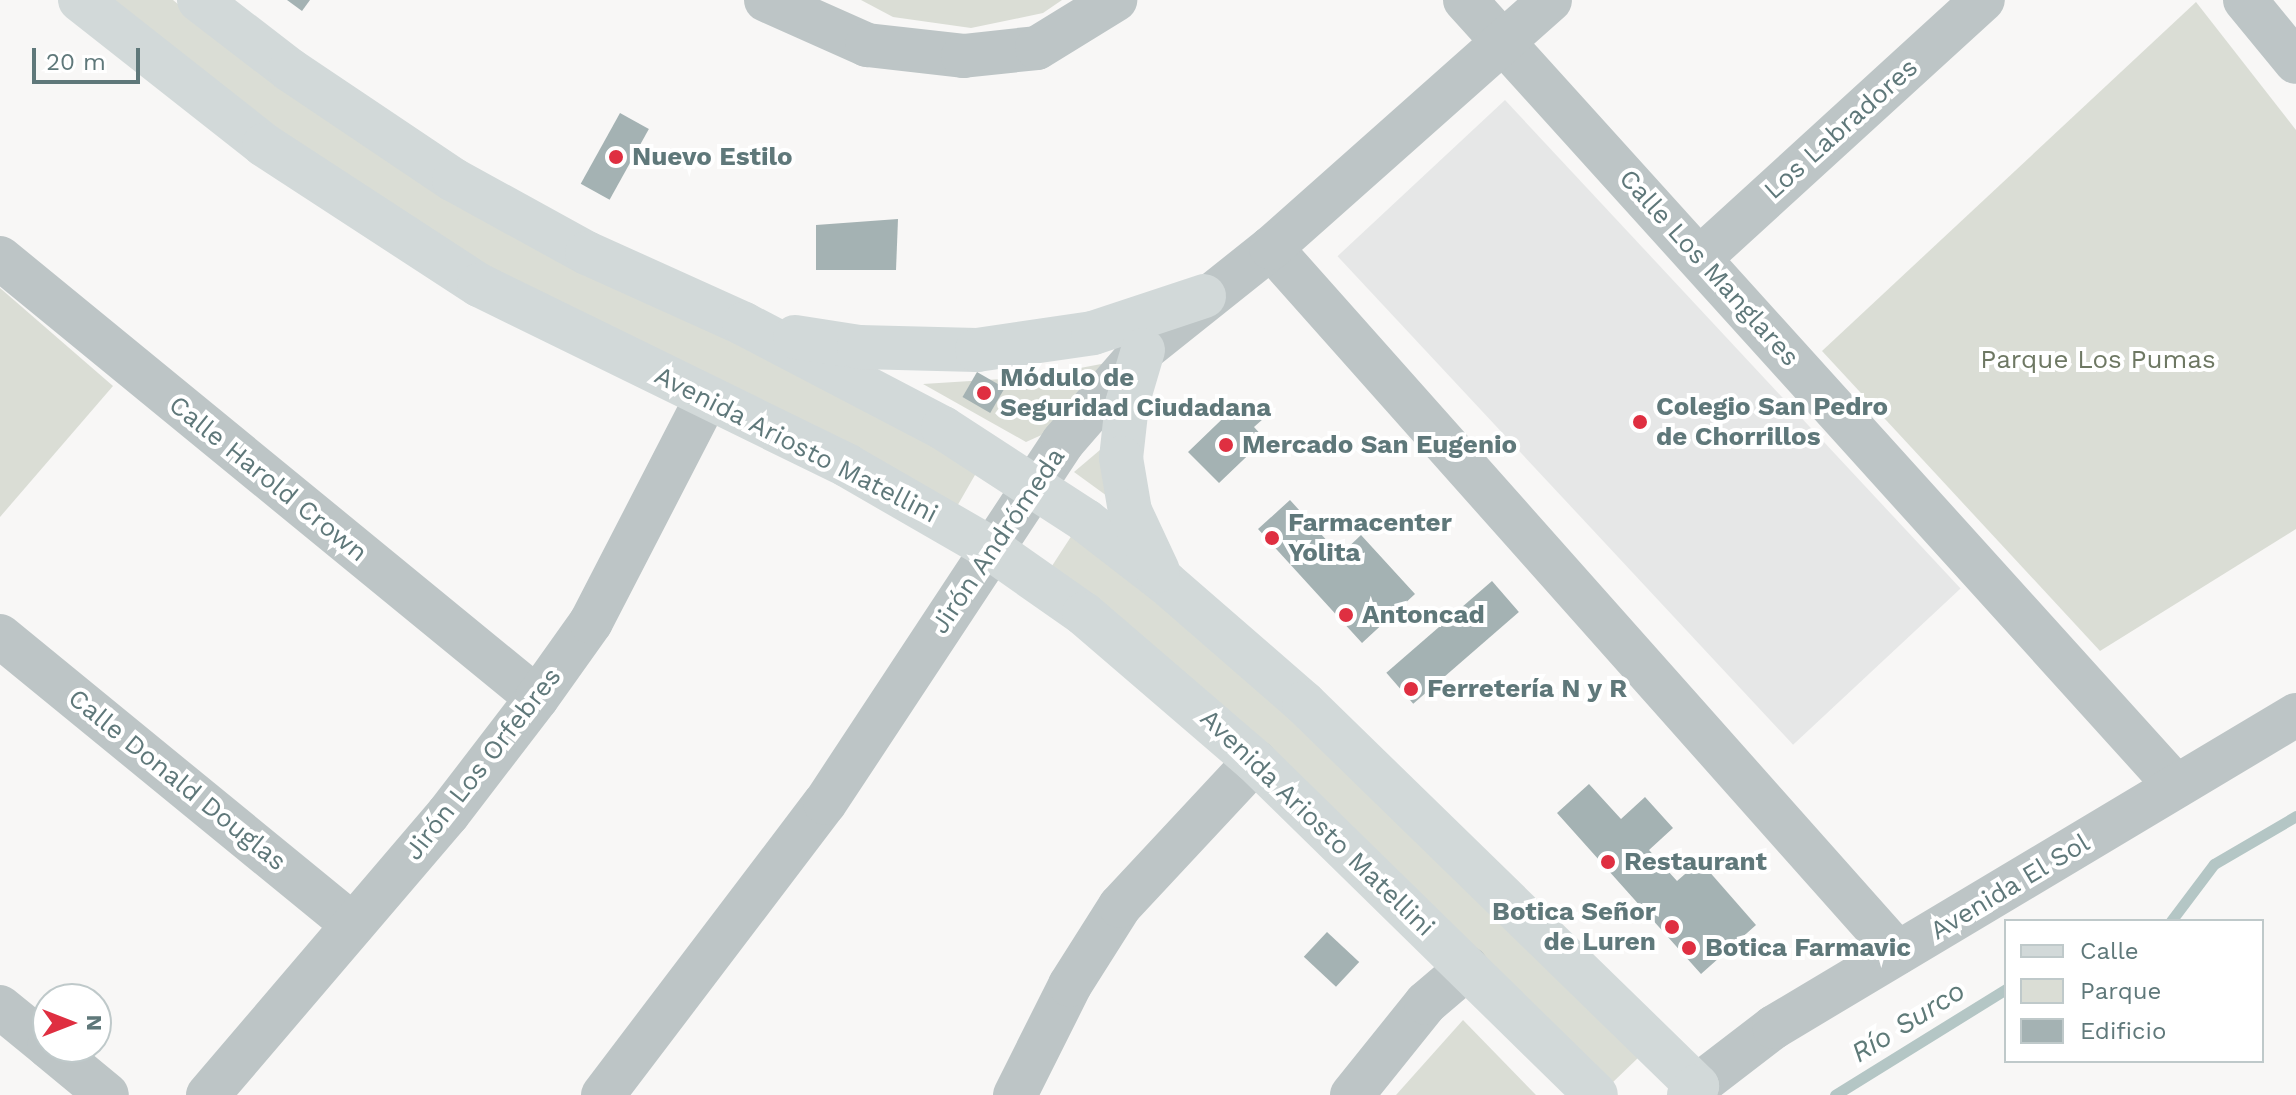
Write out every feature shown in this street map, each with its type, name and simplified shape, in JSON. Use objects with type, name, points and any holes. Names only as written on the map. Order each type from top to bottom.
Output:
[{"type":"main road","name":"Avenida Ariosto Matellini","points":[[80,0],[264,145],[479,285],[848,466],[990,548],[1084,614],[1255,761],[1596,1095]]},
{"type":"main road","points":[[199,0],[290,70],[454,180],[587,253],[744,324],[943,428],[1034,485],[1166,583],[1304,703],[1693,1090]]},
{"type":"main road","points":[[744,324],[859,347],[977,350],[1093,333],[1204,296]]},
{"type":"main road","points":[[1143,350],[1123,430],[1124,485],[1139,536],[1166,583]]},
{"type":"street","points":[[766,0],[867,45],[963,56],[1037,48],[1115,0]]},
{"type":"street","name":"Calle Los Manglares","points":[[1465,0],[2176,786]]},
{"type":"street","name":"Jirón Andrómeda","points":[[603,1095],[825,803],[990,548],[1063,442],[1143,350],[1204,296],[1271,248],[1550,0]]},
{"type":"street","name":"Los Labradores","points":[[1700,258],[1983,0]]},
{"type":"street","points":[[2245,0],[2296,62]]},
{"type":"street","points":[[1271,248],[1898,953]]},
{"type":"street","name":"Calle Harold Crown","points":[[0,258],[537,698]]},
{"type":"street","name":"Jirón Los Orfebres","points":[[208,1095],[353,925],[537,698],[591,622],[706,399]]},
{"type":"street","name":"Calle Donald Douglas","points":[[0,636],[353,925]]},
{"type":"street","name":"Avenida El Sol","points":[[1693,1090],[1774,1027],[2296,715]]},
{"type":"street","points":[[1015,1095],[1056,1011],[1112,917],[1255,761]]},
{"type":"street","points":[[1352,1095],[1426,1003],[1467,968]]},
{"type":"street","points":[[0,1007],[32,1034]]},
{"type":"street","points":[[68,1063],[107,1095]]},
{"type":"shaded area","name":"Colegio San Pedro de Chorrillos","points":[[1505,100],[1961,589],[1793,745],[1338,256]]},
{"type":"green space","points":[[104,0],[173,0],[207,28],[627,288],[979,468],[956,508],[497,275],[375,200]]},
{"type":"green space","points":[[861,0],[1062,0],[1043,13],[971,28],[893,17]]},
{"type":"green space","name":"Parque Los Pumas","points":[[2196,2],[2296,130],[2296,529],[2100,651],[1822,351]]},
{"type":"green space","points":[[0,288],[113,386],[0,517]]},
{"type":"green space","points":[[1117,361],[1046,433],[1026,442],[923,384],[1033,377]]},
{"type":"green space","points":[[1120,433],[1107,496],[1074,472]]},
{"type":"green space","points":[[1074,532],[1212,640],[1640,1056],[1611,1084],[1050,569]]},
{"type":"green space","points":[[1463,1020],[1536,1095],[1396,1095]]},
{"type":"building","points":[[287,0],[310,0],[302,11]]},
{"type":"building","name":"Nuevo Estilo","points":[[620,113],[649,129],[610,200],[581,184]]},
{"type":"building","points":[[898,219],[896,270],[816,270],[816,225]]},
{"type":"building","name":"Módulo de Seguridad Ciudadana","points":[[977,372],[1005,388],[990,413],[962,397]]},
{"type":"building","name":"Mercado San Eugenio","points":[[1243,399],[1263,419],[1254,427],[1265,439],[1219,483],[1188,452]]},
{"type":"building","points":[[1290,500],[1340,555],[1361,535],[1415,594],[1362,643],[1258,529]]},
{"type":"building","points":[[1492,581],[1519,612],[1413,704],[1386,673]]},
{"type":"building","points":[[1589,784],[1621,819],[1645,797],[1673,828],[1649,850],[1677,881],[1700,861],[1756,925],[1701,974],[1557,813]]},
{"type":"building","points":[[1327,932],[1359,962],[1336,987],[1304,957]]},
{"type":"waterway","name":"Río Surco","points":[[2173,919],[2214,864],[2296,816]]},
{"type":"waterway","name":"Río Surco","points":[[1835,1095],[2004,990]]},
{"type":"place","name":"Nuevo Estilo","points":[[616,157]]},
{"type":"place","name":"Módulo de Seguridad Ciudadana","points":[[984,393]]},
{"type":"place","name":"Colegio San Pedro de Chorrillos","points":[[1640,422]]},
{"type":"place","name":"Mercado San Eugenio","points":[[1226,445]]},
{"type":"place","name":"Farmacenter Yolita","points":[[1272,538]]},
{"type":"place","name":"Antoncad","points":[[1346,615]]},
{"type":"place","name":"Ferretería N y R","points":[[1411,689]]},
{"type":"place","name":"Restaurant","points":[[1608,862]]},
{"type":"place","name":"Botica Señor de Luren","points":[[1672,927]]},
{"type":"place","name":"Botica Farmavic","points":[[1689,948]]}]
